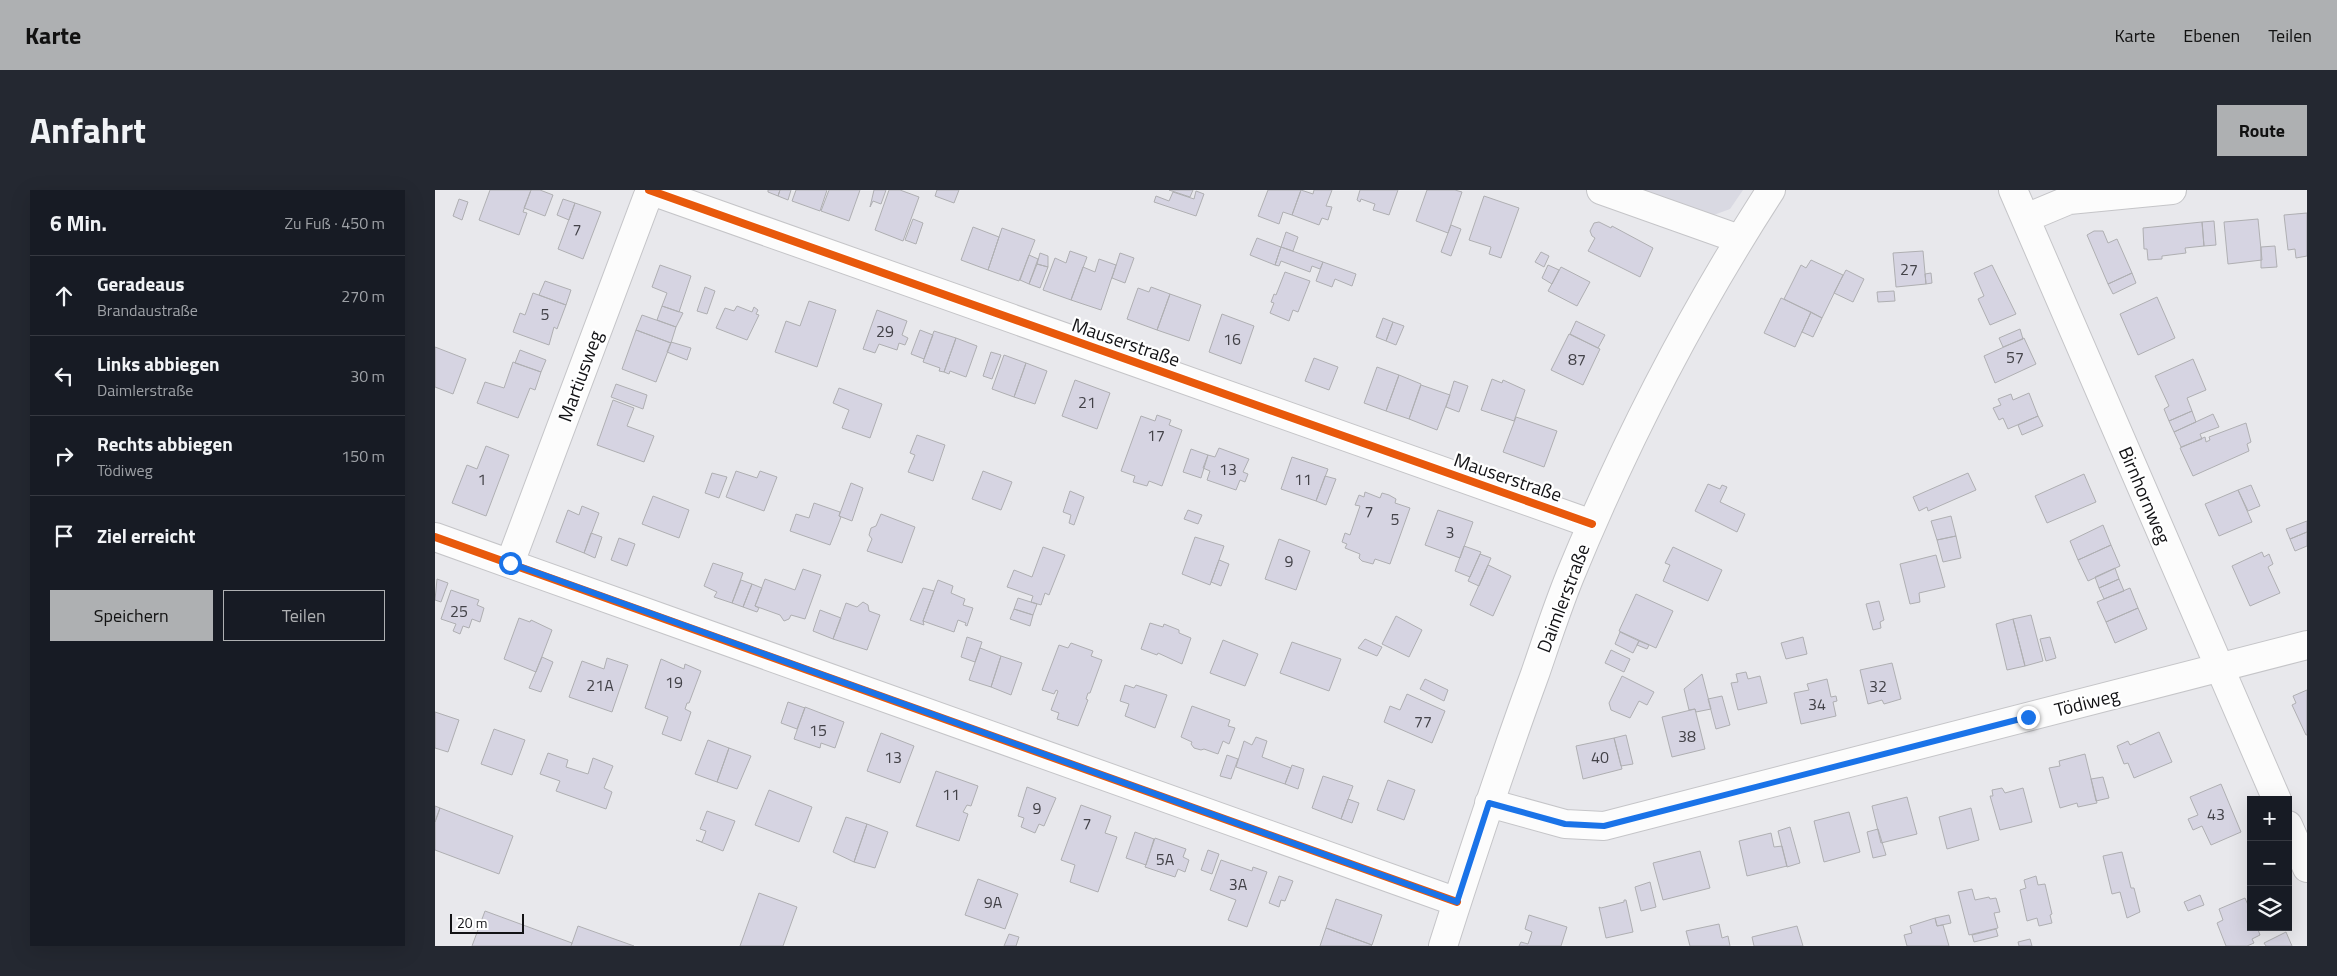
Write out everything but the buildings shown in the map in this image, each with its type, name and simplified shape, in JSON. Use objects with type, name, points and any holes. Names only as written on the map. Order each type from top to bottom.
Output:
[{"type":"street","name":"Mauserstraße","points":[[650,190],[1592,524]]},
{"type":"street","name":"Martiusweg","points":[[510,563],[650,190]]},
{"type":"street","points":[[1601,190],[1739,239]]},
{"type":"street","name":"Daimlerstraße","points":[[1443,946],[1489,803],[1569,579],[1592,524],[1653,395],[1692,319],[1739,239],[1771,190]]},
{"type":"street","name":"Birnhornweg","points":[[2013,190],[2275,796]]},
{"type":"street","points":[[2026,218],[2069,200],[2172,190]]},
{"type":"street","points":[[435,537],[1457,902]]},
{"type":"street","name":"Tödiweg","points":[[1489,803],[1565,824],[1604,826],[2307,645]]},
{"type":"street","points":[[2292,834],[2307,868]]},
{"type":"shaded area","points":[[1636,190],[1743,190],[1730,209],[1711,216]]},
{"type":"cycle path","points":[[649,190],[1592,524]]},
{"type":"cycle path","points":[[435,537],[1457,902]]},
{"type":"route","points":[[510,563],[1457,902],[1489,803],[1565,824],[1604,826],[2028,717]]}]
